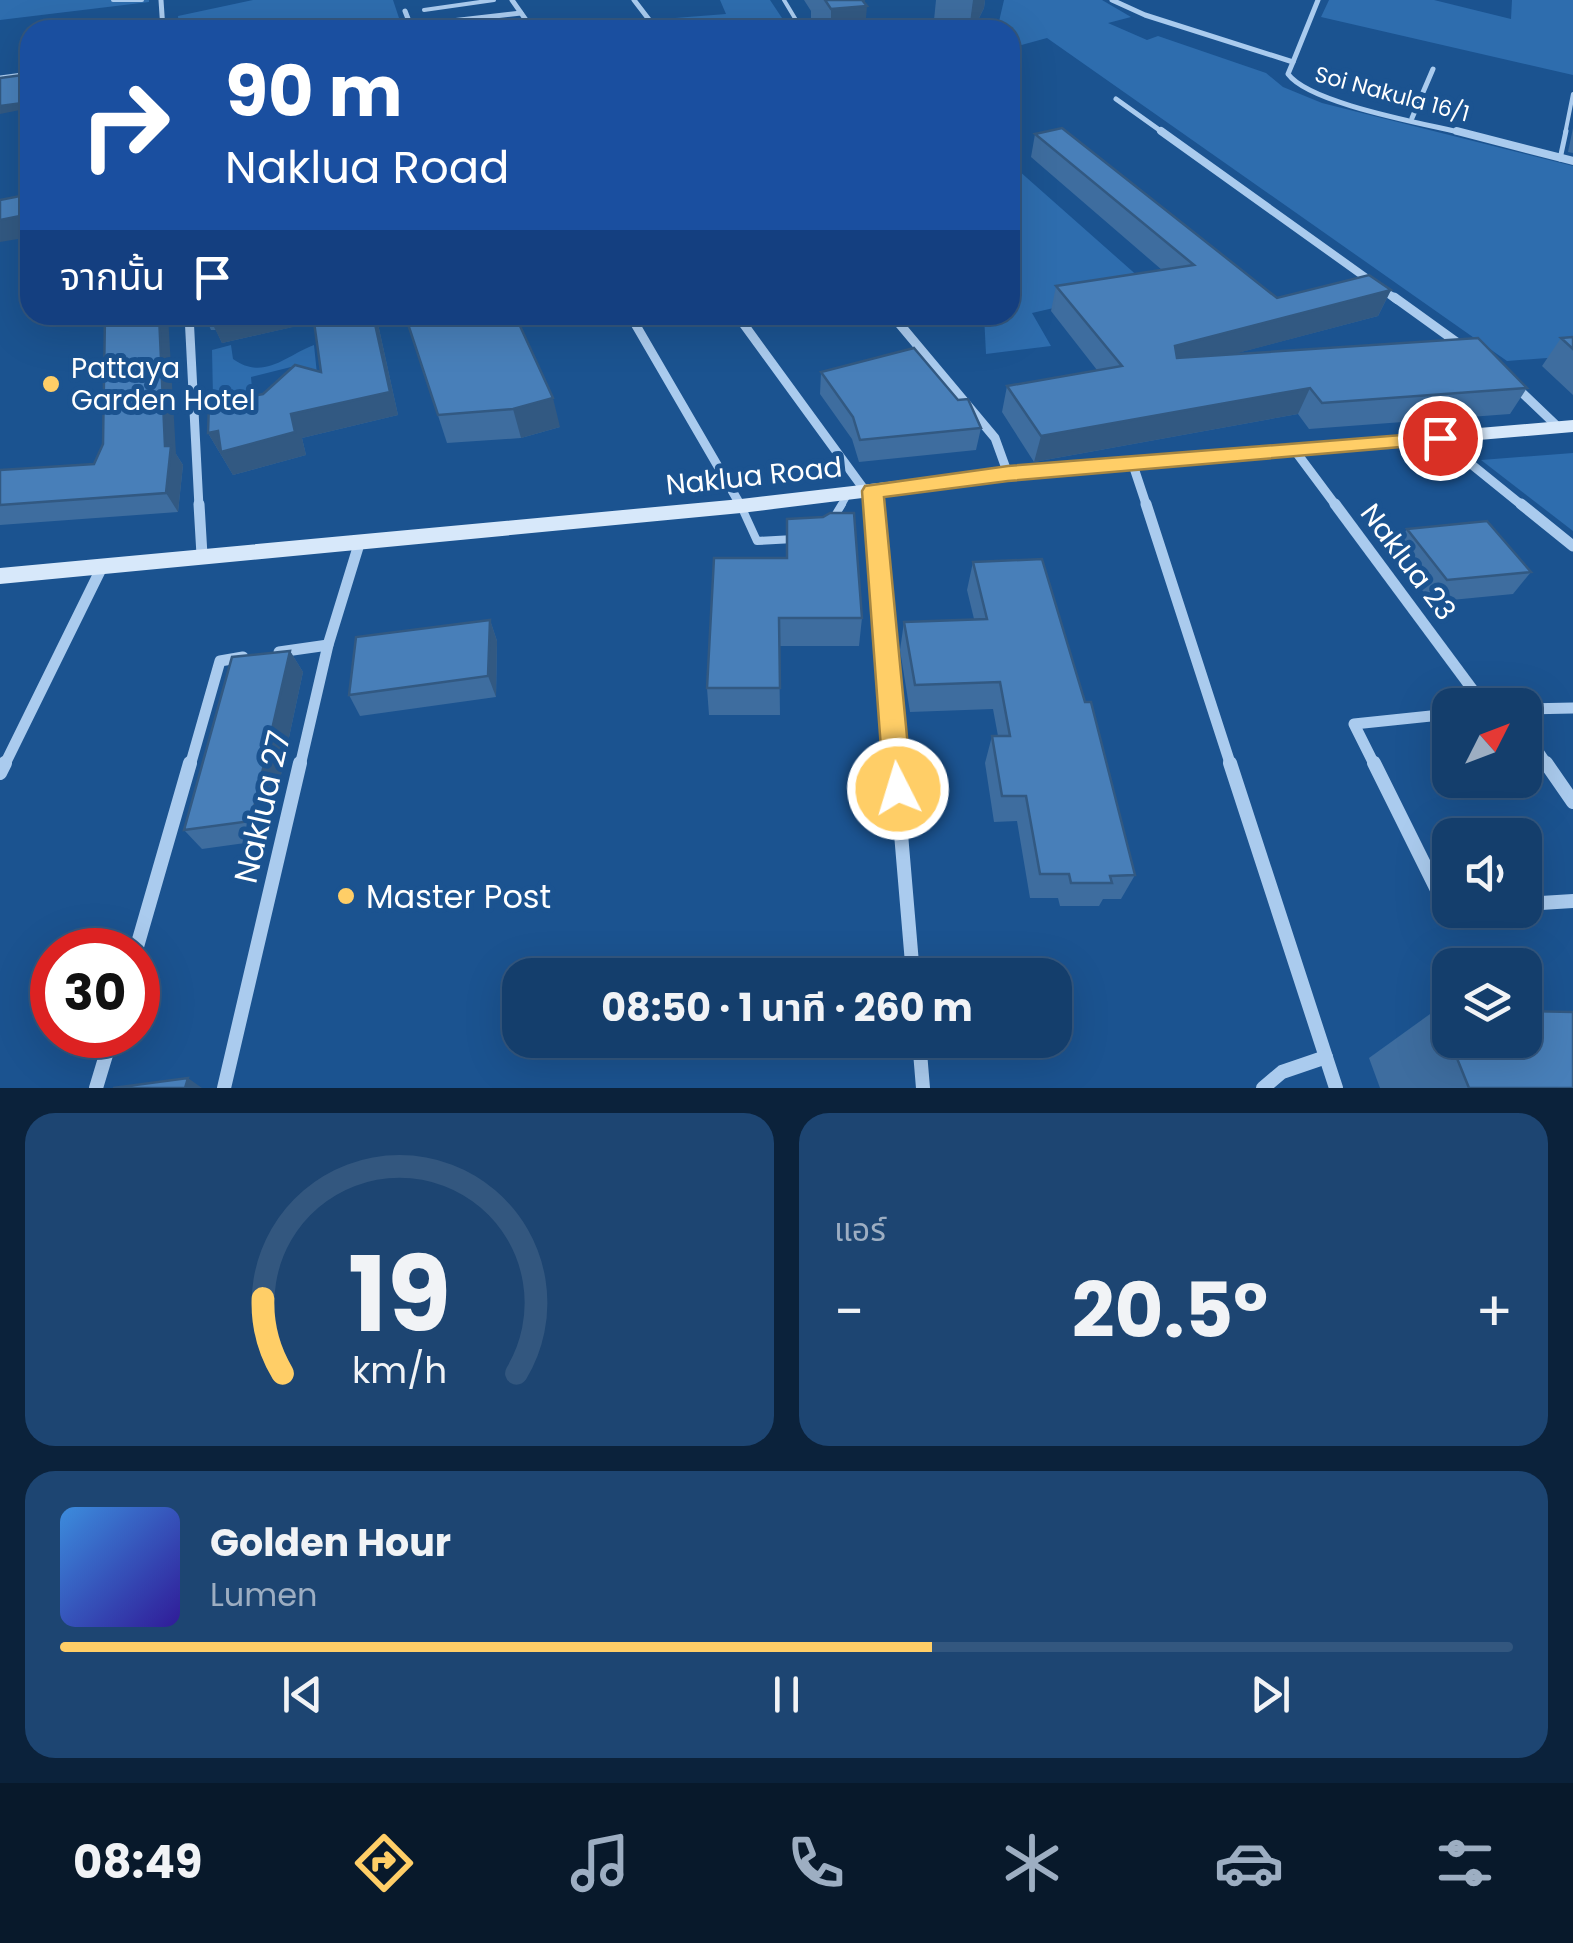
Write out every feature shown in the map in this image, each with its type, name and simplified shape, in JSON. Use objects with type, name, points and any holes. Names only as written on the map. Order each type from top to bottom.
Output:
[{"type":"street","points":[[512,0],[526,20]]},
{"type":"street","points":[[634,0],[650,20]]},
{"type":"street","name":"Soi Nakula 16/1","points":[[1112,0],[1145,15],[1293,62],[1288,74],[1297,86],[1331,100],[1573,161]]},
{"type":"street","points":[[1293,62],[1318,0]]},
{"type":"street","points":[[405,11],[409,20]]},
{"type":"street","points":[[470,20],[521,13]]},
{"type":"street","points":[[1412,118],[1432,69]]},
{"type":"street","points":[[1116,99],[1465,348]]},
{"type":"street","points":[[189,325],[202,555]]},
{"type":"street","points":[[636,325],[742,506]]},
{"type":"street","points":[[744,325],[863,493],[911,958]]},
{"type":"street","points":[[900,325],[994,438],[1008,474]]},
{"type":"street","points":[[1502,374],[1566,426]]},
{"type":"street","name":"Naklua Road","points":[[0,576],[742,506],[1132,462],[1566,426]]},
{"type":"street","points":[[1440,438],[1573,546]]},
{"type":"street","name":"Naklua 23","points":[[1293,448],[1471,688]]},
{"type":"street","points":[[1132,462],[1336,1088]]},
{"type":"street","name":"Naklua 27","points":[[224,1088],[328,645],[361,540]]},
{"type":"street","points":[[0,773],[102,567]]},
{"type":"street","points":[[142,928],[220,660],[328,645]]},
{"type":"street","points":[[1542,709],[1573,708]]},
{"type":"street","points":[[1432,716],[1354,724],[1432,880]]},
{"type":"street","points":[[1542,757],[1573,802]]},
{"type":"street","points":[[1542,903],[1573,901]]},
{"type":"street","points":[[1263,1088],[1282,1072],[1326,1056]]},
{"type":"street","points":[[96,1088],[105,1058]]},
{"type":"street","points":[[920,1058],[923,1088]]},
{"type":"lane","points":[[113,0],[142,0]]},
{"type":"lane","points":[[424,10],[494,0]]},
{"type":"lane","points":[[1560,159],[1573,94]]},
{"type":"lane","points":[[196,419],[214,414]]},
{"type":"lane","points":[[830,524],[863,493]]},
{"type":"lane","points":[[742,506],[758,542],[806,538]]},
{"type":"shaded area","points":[[0,0],[149,0],[149,2],[0,20]]},
{"type":"shaded area","points":[[253,0],[393,0],[400,20],[178,20],[178,16]]},
{"type":"shaded area","points":[[720,0],[770,0],[783,20],[662,19],[726,14]]},
{"type":"shaded area","points":[[1004,0],[1102,0],[1131,17],[1108,23],[1147,40],[1158,36],[1266,73],[1283,87],[1322,103],[1573,166],[1573,356],[1507,361],[1047,38],[1020,45],[1020,20],[999,20]]},
{"type":"shaded area","points":[[1329,0],[1434,0],[1511,19],[1512,0],[1573,0],[1573,75],[1321,17]]},
{"type":"shaded area","points":[[1020,172],[1149,286],[1032,313],[1051,346],[986,354],[985,325],[1020,325]]},
{"type":"shaded area","points":[[231,345],[233,359],[255,368],[274,364],[314,345],[317,374],[292,380],[291,367],[251,377],[252,389],[260,396],[222,403],[213,397],[212,350]]},
{"type":"shaded area","points":[[1573,453],[1573,531],[1481,460]]},
{"type":"building","points":[[825,0],[862,0],[867,6],[831,9]]},
{"type":"building","points":[[20,75],[20,103],[0,106],[0,78]]},
{"type":"building","points":[[1062,128],[1277,298],[1369,275],[1391,290],[1175,346],[1177,358],[1478,338],[1527,388],[1322,403],[1310,388],[1041,436],[1007,386],[1122,366],[1056,286],[1194,265],[1035,134]]},
{"type":"building","points":[[20,196],[20,216],[0,220],[0,200]]},
{"type":"building","points":[[105,325],[159,325],[165,446],[171,446],[166,493],[0,505],[0,470],[94,464],[103,444]]},
{"type":"building","points":[[314,325],[375,325],[390,392],[291,414],[295,432],[221,452],[218,431],[208,433],[209,405],[263,394],[295,365],[321,372]]},
{"type":"building","points":[[408,325],[520,325],[553,398],[513,409],[438,415]]},
{"type":"building","points":[[1573,337],[1573,349],[1561,338]]},
{"type":"building","points":[[914,348],[958,400],[968,399],[981,428],[860,440],[853,417],[821,372]]},
{"type":"building","points":[[854,513],[862,618],[779,618],[780,688],[707,688],[714,558],[787,558],[787,519]]},
{"type":"building","points":[[1487,521],[1531,572],[1447,580],[1407,529]]},
{"type":"building","points":[[1042,559],[1085,702],[1091,702],[1135,875],[1110,876],[1112,883],[1071,883],[1069,874],[1040,874],[1026,796],[1002,796],[992,736],[1010,736],[1000,682],[915,685],[904,622],[987,619],[973,562]]},
{"type":"building","points":[[490,620],[488,676],[349,695],[356,637]]},
{"type":"building","points":[[290,651],[251,821],[184,830],[232,657]]},
{"type":"building","points":[[1542,1011],[1573,1012],[1573,1088],[1469,1088],[1457,1058],[1542,1058]]},
{"type":"building","points":[[188,1078],[185,1088],[113,1088]]},
{"type":"place","name":"Pattaya Garden Hotel","points":[[51,384]]},
{"type":"place","name":"Master Post","points":[[346,896]]},
{"type":"route","points":[[898,789],[873,491],[1008,474],[1440,438]]}]
